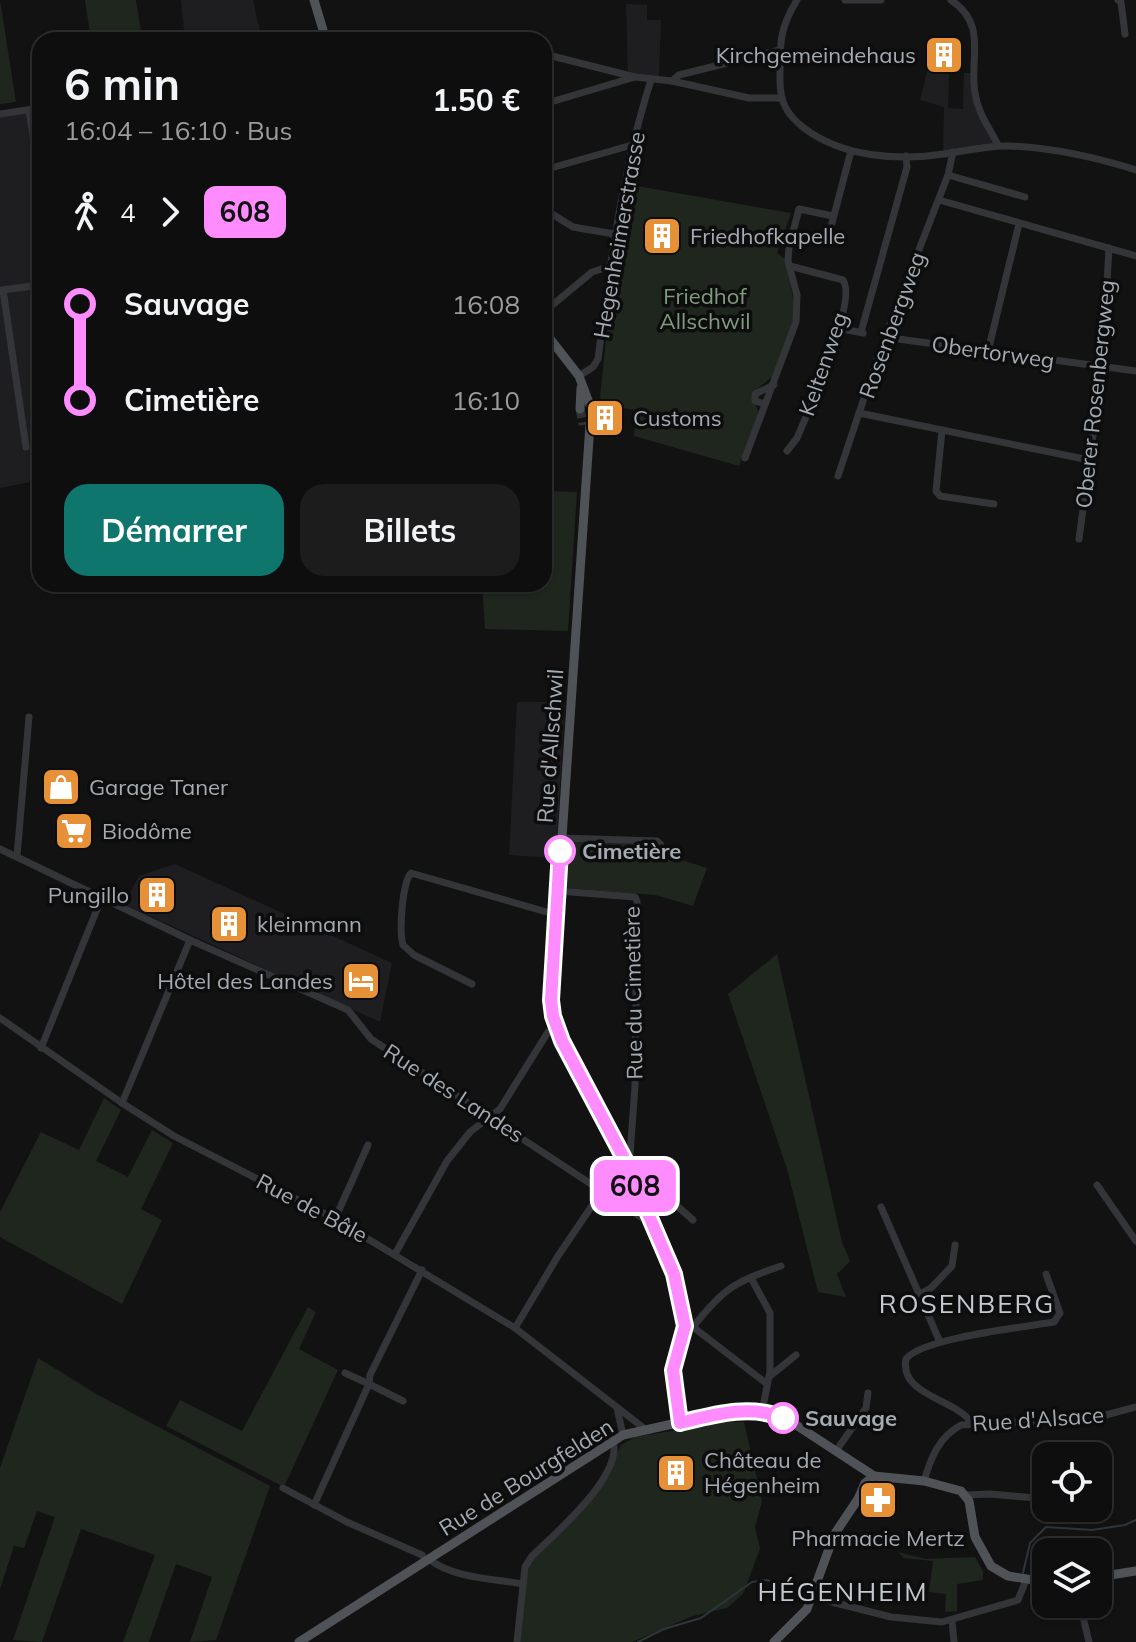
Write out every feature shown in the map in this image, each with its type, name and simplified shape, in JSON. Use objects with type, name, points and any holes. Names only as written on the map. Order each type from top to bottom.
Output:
[{"type":"main road","points":[[314,0],[324,32]]},
{"type":"main road","points":[[552,341],[579,376],[586,408]]},
{"type":"main road","name":"Rue d'Allschwil","points":[[587,428],[551,1000],[556,1028],[626,1162],[674,1274],[689,1326],[673,1370],[680,1423]]},
{"type":"main road","name":"Rue de Bourgfelden","points":[[299,1642],[618,1437],[645,1429],[713,1415],[762,1412],[790,1421],[874,1476]]},
{"type":"main road","points":[[774,1642],[797,1620],[812,1597],[829,1544],[865,1483],[874,1476],[924,1481],[955,1488],[966,1495],[975,1537],[983,1555],[1000,1573],[1032,1581]]},
{"type":"main road","points":[[1112,1575],[1136,1571]]},
{"type":"street","points":[[797,0],[782,28],[780,98],[800,125],[820,139],[851,151],[906,156],[998,145],[1072,153],[1136,170]]},
{"type":"street","points":[[845,0],[881,0]]},
{"type":"street","points":[[951,0],[962,7],[973,27],[974,90],[978,109],[998,145]]},
{"type":"street","points":[[1118,0],[1121,2],[1125,34]]},
{"type":"street","points":[[672,81],[679,75],[780,50]]},
{"type":"street","points":[[552,56],[651,80],[672,81],[749,98],[780,98]]},
{"type":"street","points":[[552,102],[635,77]]},
{"type":"street","name":"Hegenheimerstrasse","points":[[579,376],[596,364],[614,234],[632,145],[651,80]]},
{"type":"street","points":[[0,114],[32,109]]},
{"type":"street","points":[[29,110],[32,130]]},
{"type":"street","points":[[552,168],[632,145]]},
{"type":"street","points":[[827,242],[851,151]]},
{"type":"street","name":"Rosenbergweg","points":[[953,152],[939,200],[859,413],[1089,460]]},
{"type":"street","points":[[843,329],[863,333],[907,167],[906,156]]},
{"type":"street","points":[[948,175],[1025,197]]},
{"type":"street","points":[[939,200],[1136,256]]},
{"type":"street","points":[[745,458],[796,322],[797,295],[789,247],[799,209],[833,216]]},
{"type":"street","points":[[552,214],[573,227],[614,234]]},
{"type":"street","points":[[988,351],[1019,224]]},
{"type":"street","name":"Oberer Rosenbergweg","points":[[1079,539],[1102,368],[1109,248]]},
{"type":"street","name":"Keltenweg","points":[[787,451],[797,438],[839,333],[847,288],[843,280],[790,266]]},
{"type":"street","points":[[552,305],[592,272],[608,267]]},
{"type":"street","points":[[26,447],[2,290],[32,286]]},
{"type":"street","name":"Obertorweg","points":[[898,339],[1136,371]]},
{"type":"street","points":[[765,404],[755,401],[755,394],[774,385]]},
{"type":"street","points":[[838,476],[859,413]]},
{"type":"street","points":[[942,430],[936,491],[940,496],[994,504]]},
{"type":"street","points":[[17,856],[29,717]]},
{"type":"street","points":[[561,838],[657,841],[661,845],[661,853]]},
{"type":"street","name":"Rue des Landes","points":[[0,849],[190,940],[348,1010],[371,1039],[641,1217],[649,1219]]},
{"type":"street","points":[[472,984],[414,955],[403,945],[401,925],[408,875],[416,874],[557,915]]},
{"type":"street","name":"Rue du Cimetière","points":[[558,891],[635,897],[637,901],[635,1086],[630,1155],[626,1162]]},
{"type":"street","points":[[41,1048],[102,897]]},
{"type":"street","points":[[122,1103],[190,940]]},
{"type":"street","name":"Rue de Bâle","points":[[0,1018],[174,1136],[335,1219],[515,1328],[645,1429]]},
{"type":"street","points":[[395,1254],[447,1161],[470,1132],[500,1109],[548,1032],[556,1028]]},
{"type":"street","points":[[335,1219],[368,1145]]},
{"type":"street","points":[[631,1175],[643,1176],[693,1220]]},
{"type":"street","points":[[1097,1185],[1136,1241]]},
{"type":"street","points":[[515,1328],[602,1191]]},
{"type":"street","points":[[881,1207],[940,1342]]},
{"type":"street","points":[[920,1294],[931,1288],[952,1266],[955,1245]]},
{"type":"street","points":[[768,1380],[689,1326],[728,1287],[781,1266]]},
{"type":"street","points":[[314,1505],[369,1384],[370,1375],[422,1270]]},
{"type":"street","points":[[971,1422],[965,1415],[914,1385],[905,1371],[906,1359],[911,1352],[940,1342],[1054,1322],[1060,1313],[1046,1274]]},
{"type":"street","points":[[751,1278],[770,1313],[768,1380],[762,1412]]},
{"type":"street","points":[[768,1380],[796,1355]]},
{"type":"street","points":[[345,1373],[403,1401]]},
{"type":"street","points":[[836,1451],[866,1408],[868,1393]]},
{"type":"street","name":"Rue d'Alsace","points":[[924,1481],[930,1459],[945,1437],[961,1425],[971,1422],[1095,1418],[1136,1407]]},
{"type":"street","points":[[517,1642],[525,1567],[532,1556],[591,1498],[616,1448],[617,1408]]},
{"type":"street","points":[[283,1488],[444,1568],[523,1584]]},
{"type":"street","points":[[966,1495],[1032,1498]]},
{"type":"street","points":[[812,1597],[891,1617],[952,1621],[1018,1600],[1026,1580]]},
{"type":"street","points":[[1083,1618],[1089,1642]]},
{"type":"street","points":[[952,1621],[954,1642]]},
{"type":"shaded area","points":[[181,0],[253,0],[260,32],[184,32]]},
{"type":"shaded area","points":[[626,4],[647,5],[647,20],[661,20],[659,80],[628,76]]},
{"type":"shaded area","points":[[928,69],[949,72],[948,108],[963,109],[964,73],[974,73],[974,90],[998,145],[943,154],[944,107],[920,100]]},
{"type":"shaded area","points":[[32,109],[32,482],[0,488],[0,114]]},
{"type":"shaded area","points":[[517,702],[565,702],[556,858],[509,855]]},
{"type":"shaded area","points":[[175,864],[392,963],[380,1022],[124,904],[139,876]]},
{"type":"green space","points":[[0,0],[16,102],[0,104]]},
{"type":"green space","points":[[85,0],[136,0],[141,32],[90,32]]},
{"type":"green space","name":"Friedhof Allschwil","points":[[631,185],[791,213],[777,253],[785,259],[795,306],[793,325],[773,376],[751,394],[759,413],[739,466],[634,436],[637,410],[603,406],[600,397],[607,330],[613,330],[617,297],[610,296]]},
{"type":"green space","points":[[552,491],[577,492],[568,631],[485,629],[483,592],[552,592]]},
{"type":"green space","points":[[568,842],[658,844],[660,853],[707,868],[693,906],[655,895],[564,888]]},
{"type":"green space","points":[[777,954],[842,1242],[850,1261],[837,1274],[846,1297],[818,1292],[787,1169],[728,994]]},
{"type":"green space","points":[[104,1098],[121,1110],[96,1161],[128,1177],[152,1130],[173,1143],[141,1209],[162,1220],[122,1304],[0,1237],[0,1212],[41,1132],[79,1150]]},
{"type":"green space","points":[[308,1307],[316,1312],[299,1349],[338,1370],[284,1487],[166,1426],[180,1400],[242,1431]]},
{"type":"green space","points":[[38,1358],[98,1395],[270,1486],[216,1640],[190,1642],[212,1577],[176,1564],[149,1642],[123,1642],[155,1555],[81,1529],[42,1642],[13,1640],[55,1517],[37,1511],[24,1548],[14,1546],[0,1589],[0,1468]]},
{"type":"green space","points":[[744,1422],[762,1501],[755,1527],[760,1549],[743,1594],[727,1608],[693,1616],[632,1642],[520,1642],[530,1562],[579,1515],[604,1483],[621,1445],[635,1437]]},
{"type":"green space","points":[[898,1552],[925,1559],[975,1557],[983,1571],[983,1580],[957,1584],[957,1611],[945,1612],[946,1594],[929,1592],[933,1561],[904,1558]]},
{"type":"waterway","points":[[1023,1573],[1030,1543],[1046,1527],[1092,1530],[1125,1525],[1136,1520]]},
{"type":"waterway","points":[[638,1642],[664,1629],[701,1618],[752,1582],[766,1580],[807,1590]]},
{"type":"tunnel","points":[[580,409],[583,425]]},
{"type":"bus line","name":"608","points":[[560,851],[551,1000],[553,1016],[562,1041],[626,1162],[674,1274],[685,1326],[673,1370],[680,1423],[745,1411],[773,1413],[783,1418]]},
{"type":"place","name":"Kirchgemeindehaus","points":[[944,55]]},
{"type":"place","name":"Friedhofkapelle","points":[[662,236]]},
{"type":"place","name":"Customs","points":[[605,418]]},
{"type":"place","name":"Garage Taner","points":[[61,787]]},
{"type":"place","name":"Biodôme","points":[[74,831]]},
{"type":"place","name":"Cimetière","points":[[560,851]]},
{"type":"place","name":"Pungillo","points":[[157,895]]},
{"type":"place","name":"kleinmann","points":[[229,924]]},
{"type":"place","name":"Hôtel des Landes","points":[[361,981]]},
{"type":"place","name":"Sauvage","points":[[783,1418]]},
{"type":"place","name":"Château de Hégenheim","points":[[676,1473]]},
{"type":"place","name":"Pharmacie Mertz","points":[[878,1500]]},
{"type":"district","name":"ROSENBERG","points":[[967,1303]]},
{"type":"district","name":"HÉGENHEIM","points":[[843,1591]]}]
